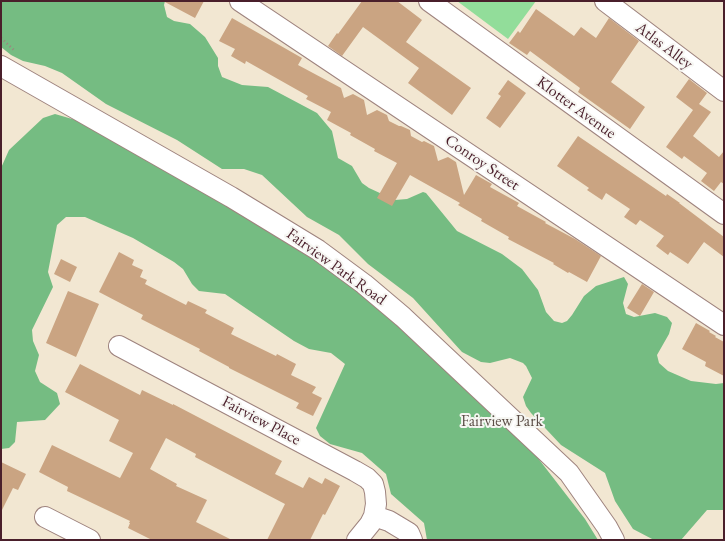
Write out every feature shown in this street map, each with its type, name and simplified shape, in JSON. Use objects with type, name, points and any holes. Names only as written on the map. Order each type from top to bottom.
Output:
[{"type":"street","name":"Conroy Street","points":[[240,1],[724,325]]},
{"type":"street","name":"Klotter Avenue","points":[[428,1],[724,214]]},
{"type":"street","name":"Atlas Alley","points":[[605,1],[724,90]]},
{"type":"street","name":"Fairview Park Road","points":[[1,66],[231,197],[318,250],[364,284],[403,317],[569,473],[607,527],[614,540]]},
{"type":"street","name":"Fairview Place","points":[[118,346],[367,478],[373,484],[375,492],[376,504],[374,516]]},
{"type":"street","points":[[357,540],[370,524],[374,516],[389,521],[409,533],[412,540]]},
{"type":"street","points":[[45,517],[90,540]]},
{"type":"green space","points":[[1,1],[165,1],[164,5],[167,17],[174,21],[190,24],[205,37],[218,58],[218,66],[222,77],[242,85],[268,87],[317,113],[332,131],[338,158],[352,166],[362,183],[369,188],[395,200],[407,199],[423,192],[426,193],[457,231],[502,254],[522,269],[538,290],[546,312],[554,321],[562,323],[567,321],[584,296],[596,286],[624,277],[628,284],[623,303],[626,314],[634,317],[655,313],[667,317],[672,323],[669,334],[657,355],[659,363],[668,371],[691,381],[716,384],[724,383],[724,510],[707,510],[681,540],[654,540],[633,529],[615,501],[605,473],[561,445],[526,406],[523,397],[532,378],[523,363],[510,358],[490,363],[481,362],[462,352],[413,298],[368,264],[339,235],[307,217],[262,175],[244,169],[222,169],[177,140],[106,104],[62,73],[45,66],[23,61],[11,55],[1,47]]},
{"type":"green space","points":[[457,1],[536,1],[508,39]]},
{"type":"green space","points":[[55,114],[86,123],[282,234],[369,298],[534,453],[585,519],[598,540],[427,540],[424,523],[391,494],[386,474],[362,453],[330,444],[320,436],[316,428],[345,364],[331,353],[309,349],[294,341],[225,294],[199,291],[192,284],[183,269],[174,262],[133,238],[85,217],[66,217],[57,225],[48,272],[53,287],[32,330],[33,341],[39,355],[35,371],[40,382],[57,393],[60,404],[45,420],[17,422],[15,442],[9,448],[1,449],[1,168],[9,150],[43,118]]},
{"type":"building","points":[[163,1],[204,1],[195,18]]},
{"type":"building","points":[[362,1],[397,1],[422,20],[406,42],[471,88],[452,115],[408,83],[419,68],[363,27],[342,56],[328,46]]},
{"type":"building","points":[[536,9],[574,36],[581,27],[596,38],[609,18],[639,41],[611,82],[645,107],[630,129],[578,92],[580,88],[530,51],[527,55],[509,43],[518,31],[520,33]]},
{"type":"building","points":[[232,18],[302,58],[298,65],[341,88],[344,98],[353,94],[364,100],[367,115],[377,110],[387,115],[389,121],[410,130],[411,136],[434,146],[438,161],[448,157],[456,162],[464,195],[476,175],[492,184],[490,187],[519,203],[517,206],[575,239],[601,256],[587,282],[508,239],[509,237],[481,221],[482,219],[458,205],[460,203],[410,175],[392,206],[377,198],[397,163],[374,151],[375,149],[350,135],[351,133],[327,120],[331,112],[306,99],[308,96],[246,61],[245,64],[231,56],[235,49],[219,41]]},
{"type":"building","points":[[689,79],[707,93],[699,104],[711,112],[693,136],[719,157],[724,151],[724,184],[721,182],[714,191],[701,181],[707,173],[684,156],[682,159],[666,147],[693,110],[676,97]]},
{"type":"building","points":[[508,80],[526,93],[500,128],[486,118],[501,96],[498,94]]},
{"type":"building","points":[[578,136],[666,196],[667,194],[724,237],[724,257],[704,242],[688,264],[670,252],[668,255],[656,246],[664,236],[640,220],[636,225],[624,217],[630,209],[606,193],[602,200],[587,190],[589,188],[557,166]]},
{"type":"building","points":[[119,252],[134,260],[132,265],[143,270],[140,277],[147,280],[145,284],[186,305],[188,301],[207,310],[205,313],[234,328],[231,334],[296,364],[291,375],[316,387],[312,393],[322,398],[313,416],[296,408],[299,403],[229,368],[199,351],[200,349],[141,319],[143,315],[99,292]]},
{"type":"building","points":[[61,259],[77,267],[70,282],[54,274]]},
{"type":"building","points":[[642,284],[654,292],[640,316],[627,308]]},
{"type":"building","points":[[68,291],[99,304],[76,357],[46,343]]},
{"type":"building","points":[[696,323],[710,331],[709,332],[716,336],[715,337],[724,342],[724,376],[705,366],[706,362],[682,349]]},
{"type":"building","points":[[80,364],[140,395],[142,390],[173,404],[282,461],[275,474],[303,488],[309,477],[322,484],[325,478],[340,486],[325,515],[323,514],[310,540],[267,540],[285,504],[195,457],[196,454],[166,438],[150,469],[177,484],[176,486],[207,500],[196,522],[232,540],[152,540],[128,528],[130,521],[67,491],[68,487],[39,472],[52,445],[120,478],[133,453],[109,441],[119,420],[65,392]]},
{"type":"building","points":[[1,462],[26,474],[18,490],[13,488],[1,512]]},
{"type":"park label","name":"Fairview Park","points":[[502,422]]}]
